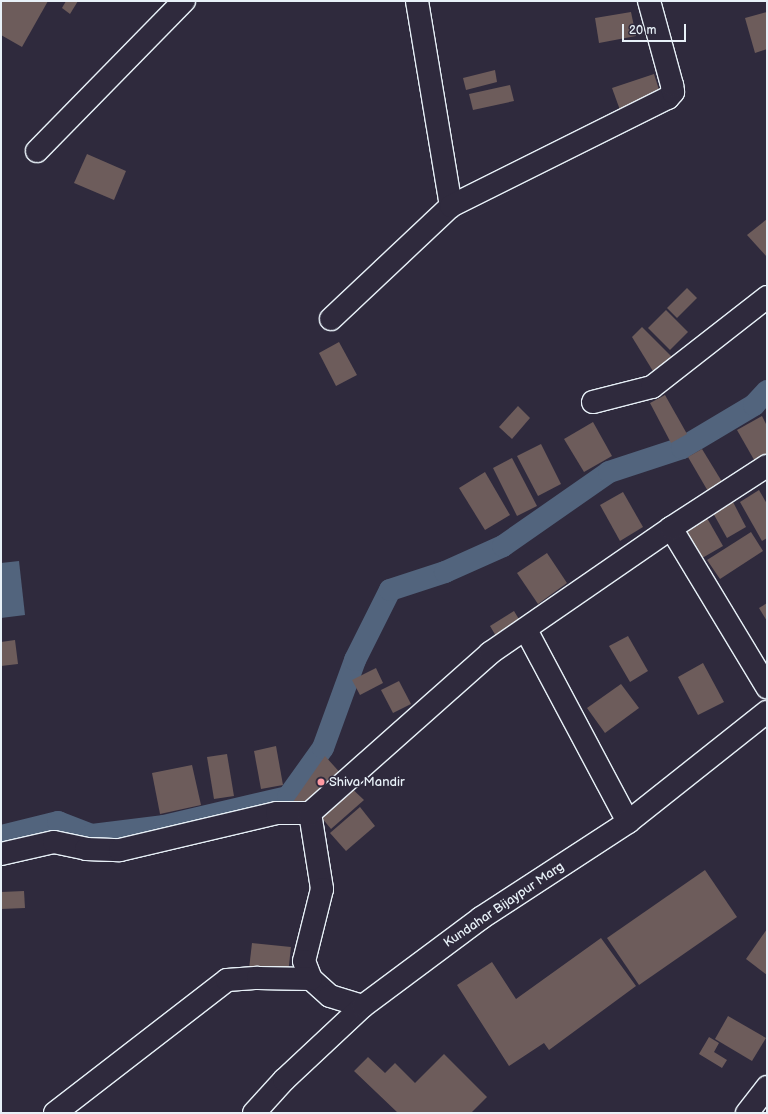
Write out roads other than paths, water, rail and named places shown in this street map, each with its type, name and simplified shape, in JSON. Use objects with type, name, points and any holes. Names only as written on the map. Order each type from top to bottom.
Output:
[{"type":"street","points":[[37,151],[184,1]]},
{"type":"street","points":[[417,1],[451,206]]},
{"type":"street","points":[[331,319],[451,206],[668,98],[672,92],[672,85],[649,1]]},
{"type":"street","points":[[593,402],[652,387],[767,297]]},
{"type":"street","points":[[1,854],[54,842],[86,849],[120,850],[277,814],[310,813],[490,653],[526,630],[671,528],[767,466]]},
{"type":"street","points":[[671,528],[767,687]]},
{"type":"street","points":[[526,630],[628,822]]},
{"type":"street","name":"Kundahar Bijaypur Marg","points":[[254,1113],[284,1080],[363,1006],[481,918],[628,822],[767,712]]},
{"type":"street","points":[[310,813],[322,889],[304,961],[311,979],[330,996],[363,1006]]},
{"type":"street","points":[[55,1113],[228,980],[258,978],[311,979]]},
{"type":"street","points":[[747,1113],[767,1087]]},
{"type":"water","points":[[19,561],[25,615],[1,618],[1,563]]},
{"type":"waterway","points":[[1,836],[58,822],[92,835],[164,826],[288,797],[323,748],[355,660],[390,590],[445,572],[503,546],[609,472],[682,448],[754,405],[767,391]]},
{"type":"place","name":"Shiva Mandir","points":[[321,782]]}]
